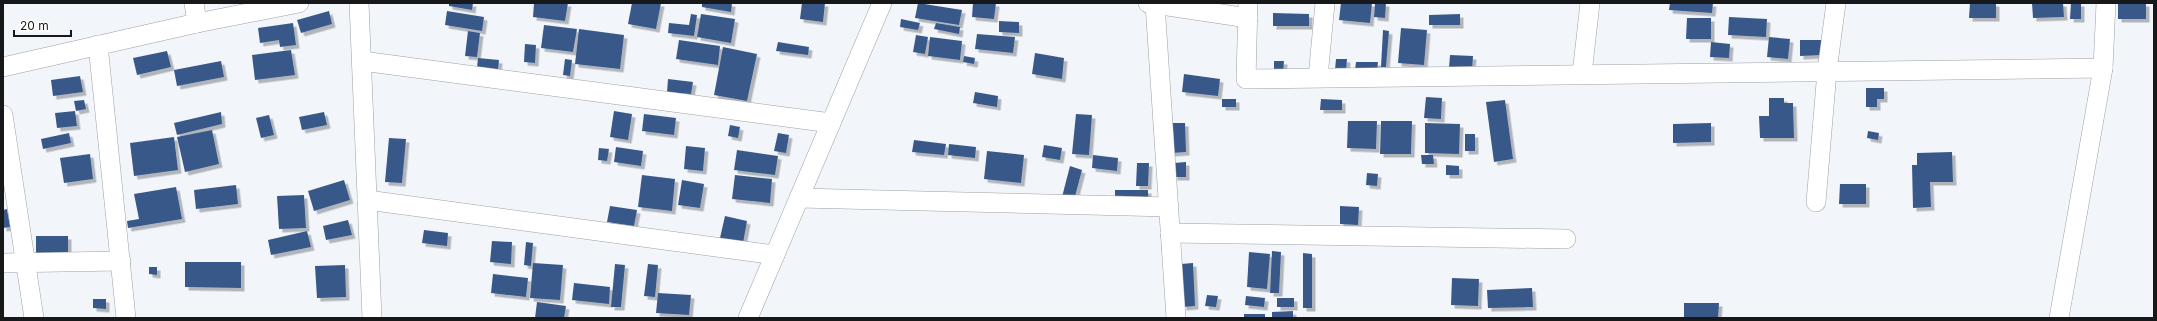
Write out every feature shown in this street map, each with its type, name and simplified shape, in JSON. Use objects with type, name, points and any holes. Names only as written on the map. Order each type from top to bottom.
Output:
[{"type":"street","points":[[194,3],[197,23]]},
{"type":"street","points":[[3,67],[197,23],[298,3]]},
{"type":"street","points":[[360,3],[372,318]]},
{"type":"street","points":[[748,318],[882,3]]},
{"type":"street","points":[[1318,77],[1325,3]]},
{"type":"street","points":[[1582,74],[1590,3]]},
{"type":"street","points":[[1816,202],[1827,71],[1836,3]]},
{"type":"street","points":[[2059,318],[2102,68],[2106,3]]},
{"type":"street","points":[[1176,318],[1169,207],[1152,4],[1248,10],[1246,79],[2102,68]]},
{"type":"street","points":[[98,45],[126,318]]},
{"type":"street","points":[[362,61],[831,123]]},
{"type":"street","points":[[3,115],[34,318]]},
{"type":"street","points":[[799,198],[1169,207]]},
{"type":"street","points":[[367,200],[775,255]]},
{"type":"street","points":[[1170,233],[1566,239]]},
{"type":"street","points":[[3,263],[120,261]]},
{"type":"building","points":[[449,3],[473,3],[472,10],[449,6]]},
{"type":"building","points":[[534,3],[568,3],[565,21],[533,17]]},
{"type":"building","points":[[632,3],[661,3],[656,29],[628,24]]},
{"type":"building","points":[[702,3],[732,3],[731,12],[702,7]]},
{"type":"building","points":[[802,3],[825,3],[823,22],[800,19]]},
{"type":"building","points":[[918,3],[962,10],[959,25],[915,18]]},
{"type":"building","points":[[973,3],[996,3],[994,19],[972,17]]},
{"type":"building","points":[[1341,3],[1372,3],[1370,23],[1339,20]]},
{"type":"building","points":[[1375,3],[1386,3],[1385,18],[1374,17]]},
{"type":"building","points":[[1670,3],[1713,3],[1712,13],[1669,10]]},
{"type":"building","points":[[1970,3],[1996,3],[1996,18],[1969,18]]},
{"type":"building","points":[[2032,3],[2063,3],[2064,17],[2033,18]]},
{"type":"building","points":[[2071,3],[2081,3],[2081,19],[2070,19]]},
{"type":"building","points":[[2118,3],[2146,3],[2146,19],[2118,19]]},
{"type":"building","points":[[329,11],[332,24],[301,33],[297,20]]},
{"type":"building","points":[[447,11],[484,17],[482,31],[445,25]]},
{"type":"building","points":[[1273,13],[1309,14],[1309,26],[1273,26]]},
{"type":"building","points":[[691,14],[697,15],[694,36],[668,33],[669,23],[689,25]]},
{"type":"building","points":[[701,14],[735,19],[731,43],[697,37]]},
{"type":"building","points":[[1460,14],[1460,25],[1429,25],[1429,15]]},
{"type":"building","points":[[1729,17],[1767,19],[1766,37],[1728,35]]},
{"type":"building","points":[[1687,18],[1711,18],[1711,39],[1686,39]]},
{"type":"building","points":[[901,19],[920,23],[918,30],[900,27]]},
{"type":"building","points":[[999,21],[1019,22],[1019,33],[999,32]]},
{"type":"building","points":[[293,23],[296,45],[280,47],[279,40],[260,43],[258,28]]},
{"type":"building","points":[[936,23],[960,27],[959,34],[934,29]]},
{"type":"building","points":[[544,25],[577,29],[573,52],[541,48]]},
{"type":"building","points":[[1401,28],[1427,30],[1424,65],[1398,63]]},
{"type":"building","points":[[579,29],[624,35],[620,69],[575,64]]},
{"type":"building","points":[[1383,30],[1389,31],[1386,67],[1381,67]]},
{"type":"building","points":[[468,31],[480,33],[477,57],[465,56]]},
{"type":"building","points":[[977,34],[1015,37],[1013,53],[975,49]]},
{"type":"building","points":[[916,35],[928,37],[925,54],[913,52]]},
{"type":"building","points":[[930,37],[962,41],[960,60],[928,56]]},
{"type":"building","points":[[1769,37],[1790,39],[1788,59],[1767,57]]},
{"type":"building","points":[[679,40],[720,46],[718,65],[676,59]]},
{"type":"building","points":[[1800,40],[1822,40],[1822,55],[1800,56]]},
{"type":"building","points":[[778,42],[809,47],[808,55],[776,51]]},
{"type":"building","points":[[1711,42],[1730,44],[1729,58],[1710,57]]},
{"type":"building","points":[[525,44],[536,45],[535,63],[524,62]]},
{"type":"building","points":[[723,47],[757,54],[747,101],[714,95]]},
{"type":"building","points":[[291,50],[295,75],[255,80],[252,55]]},
{"type":"building","points":[[167,51],[171,67],[137,75],[133,58]]},
{"type":"building","points":[[1035,53],[1064,58],[1062,79],[1032,74]]},
{"type":"building","points":[[1450,55],[1473,56],[1472,70],[1449,68]]},
{"type":"building","points":[[964,56],[975,58],[974,64],[963,62]]},
{"type":"building","points":[[478,58],[499,60],[498,70],[477,68]]},
{"type":"building","points":[[565,59],[572,60],[570,76],[563,75]]},
{"type":"building","points":[[1336,59],[1347,59],[1346,70],[1335,70]]},
{"type":"building","points":[[221,61],[224,77],[177,86],[174,70]]},
{"type":"building","points":[[1274,61],[1284,61],[1283,72],[1274,72]]},
{"type":"building","points":[[1356,62],[1378,62],[1377,71],[1355,70]]},
{"type":"building","points":[[1184,74],[1220,79],[1218,96],[1182,92]]},
{"type":"building","points":[[80,76],[83,92],[53,96],[51,80]]},
{"type":"building","points":[[668,79],[693,82],[691,94],[667,92]]},
{"type":"building","points":[[1866,88],[1884,88],[1884,99],[1877,99],[1877,107],[1866,107]]},
{"type":"building","points":[[975,92],[998,96],[997,107],[973,103]]},
{"type":"building","points":[[1426,97],[1442,98],[1441,119],[1424,118]]},
{"type":"building","points":[[1769,98],[1784,98],[1784,103],[1793,103],[1794,138],[1760,138],[1759,116],[1769,116]]},
{"type":"building","points":[[1222,99],[1236,99],[1236,107],[1222,107]]},
{"type":"building","points":[[1321,99],[1342,100],[1342,110],[1320,110]]},
{"type":"building","points":[[84,100],[86,109],[76,111],[74,101]]},
{"type":"building","points":[[1505,100],[1513,159],[1494,162],[1486,102]]},
{"type":"building","points":[[75,111],[77,126],[57,128],[55,113]]},
{"type":"building","points":[[614,111],[632,114],[628,140],[610,137]]},
{"type":"building","points":[[221,112],[222,124],[177,135],[174,123]]},
{"type":"building","points":[[324,112],[327,125],[302,130],[299,117]]},
{"type":"building","points":[[644,114],[676,118],[674,135],[642,131]]},
{"type":"building","points":[[1076,114],[1092,115],[1089,155],[1072,154]]},
{"type":"building","points":[[269,115],[274,135],[261,138],[256,118]]},
{"type":"building","points":[[1348,121],[1377,121],[1376,149],[1347,148]]},
{"type":"building","points":[[1381,121],[1412,121],[1411,154],[1380,154]]},
{"type":"building","points":[[1170,123],[1185,123],[1186,152],[1171,153]]},
{"type":"building","points":[[1425,123],[1460,124],[1459,154],[1425,153]]},
{"type":"building","points":[[1711,123],[1711,142],[1673,143],[1673,124]]},
{"type":"building","points":[[730,125],[740,127],[738,138],[728,136]]},
{"type":"building","points":[[212,130],[219,164],[185,172],[177,137]]},
{"type":"building","points":[[1868,131],[1879,133],[1878,140],[1867,138]]},
{"type":"building","points":[[69,133],[71,143],[43,149],[41,139]]},
{"type":"building","points":[[778,133],[789,135],[786,153],[774,151]]},
{"type":"building","points":[[1465,134],[1475,134],[1475,151],[1465,151]]},
{"type":"building","points":[[174,137],[178,170],[134,176],[130,143]]},
{"type":"building","points":[[389,138],[406,139],[402,183],[385,182]]},
{"type":"building","points":[[914,140],[946,144],[944,155],[912,152]]},
{"type":"building","points":[[949,144],[976,147],[975,158],[948,155]]},
{"type":"building","points":[[1044,145],[1062,148],[1060,160],[1042,157]]},
{"type":"building","points":[[686,146],[705,148],[703,171],[684,169]]},
{"type":"building","points":[[616,147],[643,151],[641,166],[614,162]]},
{"type":"building","points":[[599,148],[609,149],[607,161],[598,160]]},
{"type":"building","points":[[737,150],[778,156],[775,175],[734,170]]},
{"type":"building","points":[[987,151],[1024,155],[1021,183],[984,179]]},
{"type":"building","points":[[1952,152],[1953,182],[1930,182],[1931,207],[1913,208],[1912,165],[1917,165],[1917,153]]},
{"type":"building","points":[[90,154],[93,179],[64,183],[60,158]]},
{"type":"building","points":[[1093,155],[1118,158],[1117,171],[1092,168]]},
{"type":"building","points":[[1421,155],[1433,155],[1434,164],[1422,164]]},
{"type":"building","points":[[1186,162],[1186,177],[1174,177],[1174,163]]},
{"type":"building","points":[[1137,163],[1149,163],[1148,186],[1136,186]]},
{"type":"building","points":[[1446,165],[1459,166],[1459,175],[1446,175]]},
{"type":"building","points":[[1070,166],[1082,170],[1074,200],[1062,197]]},
{"type":"building","points":[[1367,173],[1378,174],[1377,186],[1366,185]]},
{"type":"building","points":[[642,175],[675,179],[672,211],[638,207]]},
{"type":"building","points":[[735,175],[772,179],[770,203],[732,199]]},
{"type":"building","points":[[344,180],[350,200],[314,211],[308,191]]},
{"type":"building","points":[[682,180],[704,184],[700,208],[678,205]]},
{"type":"building","points":[[1840,184],[1866,184],[1866,204],[1839,204]]},
{"type":"building","points":[[236,185],[238,204],[196,209],[194,190]]},
{"type":"building","points":[[176,187],[182,219],[128,228],[127,221],[139,219],[134,194]]},
{"type":"building","points":[[1115,190],[1148,190],[1148,202],[1115,201]]},
{"type":"building","points":[[304,195],[306,228],[279,229],[277,196]]},
{"type":"building","points":[[610,206],[637,210],[634,226],[607,222]]},
{"type":"building","points":[[1340,206],[1359,207],[1358,225],[1340,224]]},
{"type":"building","points":[[7,209],[10,227],[3,228],[3,210]]},
{"type":"building","points":[[725,216],[747,221],[743,243],[720,238]]},
{"type":"building","points":[[348,220],[352,235],[326,240],[323,226]]},
{"type":"building","points":[[424,230],[448,233],[447,246],[422,243]]},
{"type":"building","points":[[307,231],[311,247],[271,255],[268,240]]},
{"type":"building","points":[[36,236],[68,236],[68,255],[36,254]]},
{"type":"building","points":[[492,241],[512,242],[511,264],[490,262]]},
{"type":"building","points":[[526,242],[533,243],[531,266],[524,265]]},
{"type":"building","points":[[1272,251],[1281,252],[1279,293],[1270,293]]},
{"type":"building","points":[[1249,252],[1270,254],[1267,289],[1247,287]]},
{"type":"building","points":[[1303,253],[1312,254],[1312,308],[1303,308]]},
{"type":"building","points":[[185,262],[241,262],[241,288],[185,287]]},
{"type":"building","points":[[533,263],[563,265],[560,300],[530,298]]},
{"type":"building","points":[[1193,263],[1195,306],[1183,307],[1181,264]]},
{"type":"building","points":[[615,264],[625,265],[621,307],[611,307]]},
{"type":"building","points":[[648,264],[658,265],[655,297],[644,296]]},
{"type":"building","points":[[345,265],[346,297],[317,298],[315,266]]},
{"type":"building","points":[[149,267],[157,267],[157,275],[149,274]]},
{"type":"building","points":[[493,274],[528,278],[526,297],[491,293]]},
{"type":"building","points":[[1452,278],[1479,279],[1478,306],[1451,305]]},
{"type":"building","points":[[574,283],[610,287],[609,304],[572,300]]},
{"type":"building","points":[[1532,288],[1533,307],[1488,308],[1487,290]]},
{"type":"building","points":[[658,293],[691,295],[689,315],[656,313]]},
{"type":"building","points":[[1207,295],[1218,296],[1216,307],[1205,306]]},
{"type":"building","points":[[1246,296],[1265,298],[1264,307],[1245,305]]},
{"type":"building","points":[[1277,298],[1294,298],[1294,307],[1277,307]]},
{"type":"building","points":[[93,299],[106,299],[106,309],[93,308]]},
{"type":"building","points":[[537,302],[566,306],[564,318],[535,318]]},
{"type":"building","points":[[1684,303],[1719,303],[1718,318],[1684,318]]},
{"type":"building","points":[[1293,311],[1293,318],[1272,318],[1272,312]]},
{"type":"building","points":[[1244,314],[1265,314],[1265,318],[1244,318]]}]
